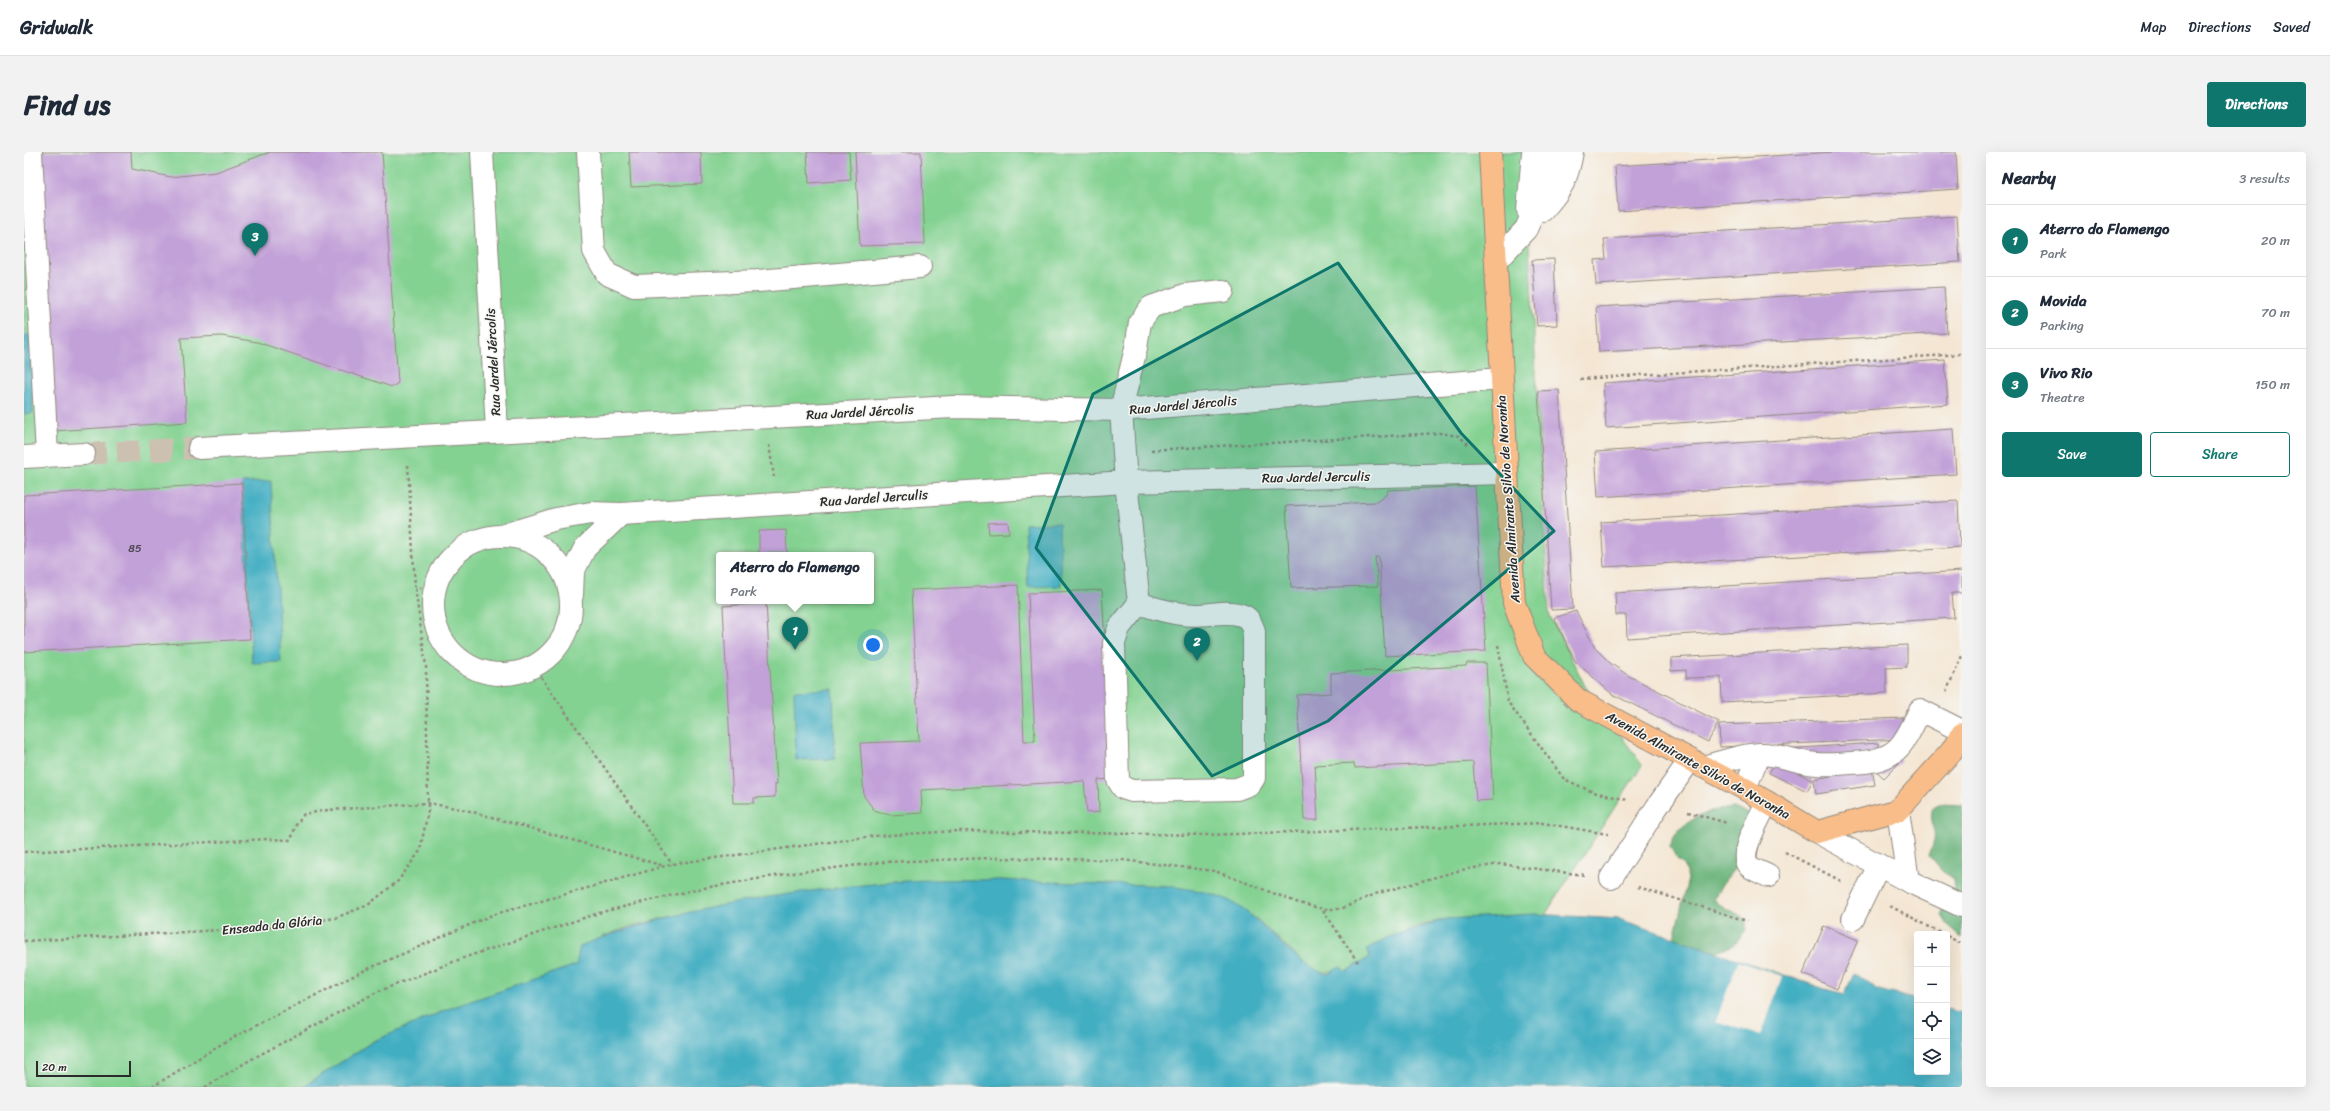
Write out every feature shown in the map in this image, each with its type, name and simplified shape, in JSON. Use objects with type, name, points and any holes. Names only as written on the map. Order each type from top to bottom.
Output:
[{"type":"main road","name":"Avenida Almirante Silvio de Noronha","points":[[1490,152],[1500,379],[1514,603],[1534,656],[1578,700],[1745,789],[1817,832]]},
{"type":"main road","points":[[1817,832],[1898,810],[1958,745]]},
{"type":"street","points":[[30,152],[31,283],[47,455]]},
{"type":"street","name":"Rua Jardel Jércolis","points":[[482,152],[487,432]]},
{"type":"street","points":[[588,152],[594,251],[607,274],[634,286],[758,281],[920,268]]},
{"type":"street","points":[[1526,229],[1533,152]]},
{"type":"street","points":[[1526,229],[1548,179],[1551,152]]},
{"type":"street","points":[[1496,261],[1526,229],[1563,185],[1568,174],[1572,152]]},
{"type":"street","points":[[1139,603],[1170,613],[1197,615],[1232,612],[1249,620],[1254,631],[1254,778],[1250,784],[1238,789],[1132,791],[1123,788],[1118,780],[1114,643],[1119,628],[1139,603],[1126,482],[1121,410],[1136,348],[1140,322],[1151,307],[1185,295],[1223,291]]},
{"type":"street","name":"Rua Jardel Jércolis","points":[[199,448],[953,407],[1121,410],[1500,379]]},
{"type":"street","points":[[24,457],[84,454]]},
{"type":"street","name":"Rua Jardel Jerculis","points":[[503,536],[556,519],[591,513],[621,514],[1126,482],[1507,473]]},
{"type":"street","points":[[572,602],[568,581],[558,563],[543,548],[524,539],[503,536],[484,538],[467,546],[452,557],[441,572],[424,588],[439,633],[451,652],[469,666],[490,673],[505,674],[512,674],[534,667],[550,655],[563,640],[570,621],[572,602],[573,572],[585,548],[604,533],[621,514]]},
{"type":"street","points":[[1611,878],[1636,839],[1697,764],[1761,754],[1778,755],[1818,765],[1874,762],[1890,755],[1900,747],[1908,737],[1920,710],[1962,731]]},
{"type":"street","points":[[1745,789],[1754,766],[1761,754]]},
{"type":"street","points":[[1768,802],[1746,848],[1744,857],[1749,866],[1768,876]]},
{"type":"street","points":[[1898,810],[1908,881]]},
{"type":"street","name":"Avenida Almirante Silvio de Noronha","points":[[1817,832],[1908,881],[1962,906]]},
{"type":"street","points":[[1853,919],[1879,865]]},
{"type":"path","points":[[1580,379],[1962,354]]},
{"type":"path","points":[[766,417],[777,504]]},
{"type":"path","name":"Enseada da Glória","points":[[24,941],[275,927],[335,918],[368,905],[398,881],[420,851],[428,803],[424,588],[406,436]]},
{"type":"path","points":[[1931,716],[1952,682],[1955,668],[1962,656]]},
{"type":"path","points":[[534,667],[672,864]]},
{"type":"path","points":[[24,852],[268,839],[291,840],[296,825],[304,814],[328,810],[428,803],[466,810],[665,866]]},
{"type":"path","points":[[152,1087],[228,1040],[361,972],[492,915],[672,864],[873,836],[957,831],[1207,835],[1543,823],[1636,839]]},
{"type":"path","points":[[205,1087],[250,1060],[377,992],[463,958],[602,912],[698,889],[793,873],[884,862],[991,858],[1122,860],[1215,871],[1299,903],[1323,909],[1341,909],[1375,894],[1461,870],[1500,864],[1611,878],[1747,921]]},
{"type":"path","points":[[1323,909],[1358,964]]},
{"type":"path","points":[[1950,938],[1962,944]]},
{"type":"highlighted area","points":[[1338,263],[1461,433],[1554,531],[1328,721],[1212,776],[1036,548],[1093,394]]},
{"type":"green space","points":[[24,152],[1524,152],[1549,614],[1585,686],[1642,765],[1545,915],[1446,919],[1415,927],[1366,950],[1370,957],[1345,972],[1319,972],[1308,967],[1257,919],[1174,886],[1098,884],[826,889],[739,903],[668,917],[629,927],[604,936],[576,965],[448,1009],[372,1042],[303,1087],[24,1087]]},
{"type":"green space","points":[[1939,804],[1962,805],[1962,938],[1948,926],[1942,914],[1946,900],[1955,890],[1954,879],[1942,871],[1929,856],[1934,837],[1934,831],[1931,823],[1931,809]]},
{"type":"green space","points":[[1732,808],[1747,813],[1755,823],[1739,863],[1722,884],[1714,899],[1721,906],[1738,914],[1746,920],[1746,930],[1737,941],[1721,951],[1705,950],[1674,938],[1688,879],[1683,864],[1677,859],[1670,846],[1674,837],[1680,830],[1695,818],[1704,814]]},
{"type":"water","points":[[24,335],[29,335],[33,413],[24,414]]},
{"type":"water","points":[[271,481],[281,662],[252,663],[242,483]]},
{"type":"water","points":[[1059,523],[1061,586],[1028,587],[1025,524]]},
{"type":"water","points":[[833,689],[835,759],[796,760],[794,691]]},
{"type":"water","points":[[1001,880],[1148,885],[1178,887],[1207,893],[1221,897],[1235,904],[1249,914],[1302,961],[1316,970],[1329,974],[1340,966],[1346,972],[1370,957],[1366,950],[1389,937],[1446,919],[1535,914],[1619,919],[1825,989],[1845,994],[1854,972],[1876,989],[1914,999],[1914,1075],[1950,1075],[1950,1010],[1962,1013],[1962,1087],[303,1087],[372,1042],[448,1009],[576,965],[580,946],[618,932],[699,910],[782,895],[824,889],[906,881]]},
{"type":"pier","points":[[1738,961],[1782,976],[1761,1036],[1716,1021]]},
{"type":"building","points":[[36,152],[131,152],[132,169],[171,177],[216,172],[270,152],[382,152],[398,383],[392,387],[257,342],[222,336],[181,338],[187,422],[53,431]]},
{"type":"building","points":[[629,152],[701,152],[702,184],[631,187]]},
{"type":"building","points":[[807,152],[849,152],[851,180],[809,183]]},
{"type":"building","points":[[855,152],[921,152],[925,244],[860,246]]},
{"type":"building","points":[[1834,152],[1956,152],[1958,189],[1618,211],[1615,166]]},
{"type":"building","points":[[1957,216],[1960,262],[1596,285],[1594,260],[1606,259],[1604,239]]},
{"type":"building","points":[[1554,259],[1557,325],[1537,326],[1532,260]]},
{"type":"building","points":[[1944,287],[1947,333],[1599,352],[1596,307]]},
{"type":"building","points":[[1945,360],[1948,404],[1606,428],[1603,383]]},
{"type":"building","points":[[1559,390],[1573,609],[1551,610],[1538,391]]},
{"type":"building","points":[[1953,429],[1956,474],[1598,497],[1595,452]]},
{"type":"building","points":[[242,483],[250,639],[24,652],[24,495]]},
{"type":"building","points":[[1475,486],[1486,651],[1385,656],[1379,557],[1375,557],[1378,586],[1291,588],[1286,506],[1376,502],[1386,495],[1388,490]]},
{"type":"building","points":[[1958,501],[1960,547],[1604,567],[1601,522]]},
{"type":"building","points":[[1008,522],[1009,533],[989,534],[988,523]]},
{"type":"building","points":[[786,530],[787,552],[759,552],[759,531]]},
{"type":"building","points":[[1962,571],[1962,593],[1952,593],[1954,618],[1627,638],[1626,615],[1616,615],[1615,593]]},
{"type":"building","points":[[1018,585],[1024,741],[1035,741],[1028,593],[1102,590],[1111,746],[1111,779],[1098,780],[1099,812],[1087,813],[1084,781],[921,790],[922,813],[890,815],[874,810],[864,796],[860,743],[919,741],[911,590]]},
{"type":"building","points":[[766,604],[777,784],[775,784],[775,797],[754,798],[754,803],[733,803],[723,606]]},
{"type":"building","points":[[1576,611],[1595,648],[1610,663],[1629,676],[1719,722],[1708,742],[1612,694],[1575,661],[1554,618]]},
{"type":"building","points":[[1907,645],[1907,667],[1886,668],[1887,693],[1722,702],[1721,677],[1686,678],[1686,670],[1671,671],[1671,658]]},
{"type":"building","points":[[1467,663],[1486,663],[1493,800],[1476,801],[1473,762],[1355,768],[1354,763],[1315,765],[1318,820],[1304,820],[1297,695],[1331,693],[1331,673],[1466,666]]},
{"type":"building","points":[[1903,718],[1904,739],[1720,747],[1719,725]]},
{"type":"building","points":[[1878,743],[1879,758],[1785,764],[1784,749]]},
{"type":"building","points":[[1890,750],[1901,761],[1884,778],[1873,768]]},
{"type":"building","points":[[1775,762],[1813,780],[1807,791],[1769,773]]},
{"type":"building","points":[[1872,769],[1875,785],[1816,794],[1814,779]]},
{"type":"building","points":[[1824,926],[1858,940],[1837,989],[1803,974]]},
{"type":"tunnel","points":[[84,454],[199,448]]},
{"type":"place","name":"Vivo Rio","points":[[255,256]]},
{"type":"place","name":"Aterro do Flamengo","points":[[795,650]]},
{"type":"place","name":"Movida","points":[[1197,661]]}]
